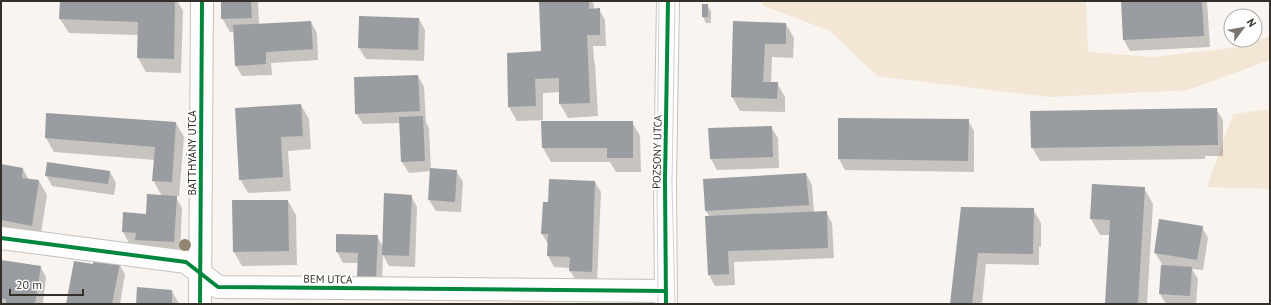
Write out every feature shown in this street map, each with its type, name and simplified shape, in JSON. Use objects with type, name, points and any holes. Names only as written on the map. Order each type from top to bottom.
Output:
[{"type":"street","name":"BATTHYÁNY UTCA","points":[[200,304],[202,1]]},
{"type":"street","name":"POZSONY UTCA","points":[[666,298],[668,1]]},
{"type":"street","name":"BEM UTCA","points":[[1,238],[186,262],[218,287],[666,298]]},
{"type":"shaded area","points":[[759,1],[1086,1],[1088,52],[1152,57],[1231,48],[1263,48],[1263,39],[1270,36],[1270,60],[1188,90],[1049,97],[877,76],[830,31],[764,6]]},
{"type":"shaded area","points":[[1270,110],[1270,189],[1207,187],[1233,114]]},
{"type":"building","points":[[60,1],[175,1],[174,59],[137,58],[138,22],[59,19]]},
{"type":"building","points":[[221,1],[251,1],[252,18],[221,19]]},
{"type":"building","points":[[539,1],[589,1],[589,9],[600,8],[600,35],[587,35],[590,103],[559,104],[559,78],[535,79],[536,106],[508,107],[507,53],[541,51]]},
{"type":"building","points":[[1121,1],[1202,1],[1204,36],[1123,40]]},
{"type":"building","points":[[702,4],[708,4],[708,17],[702,17]]},
{"type":"building","points":[[359,16],[419,18],[418,50],[358,48]]},
{"type":"building","points":[[311,21],[313,49],[266,52],[266,64],[235,66],[233,25]]},
{"type":"building","points":[[733,21],[786,23],[786,44],[765,44],[763,82],[778,82],[777,99],[731,97]]},
{"type":"building","points":[[418,75],[420,111],[355,114],[354,77]]},
{"type":"building","points":[[301,104],[303,136],[281,137],[283,177],[239,180],[235,108]]},
{"type":"building","points":[[1217,108],[1218,145],[1031,148],[1030,111]]},
{"type":"building","points":[[46,113],[176,122],[172,182],[152,181],[155,147],[45,138]]},
{"type":"building","points":[[423,116],[425,161],[401,162],[399,117]]},
{"type":"building","points":[[838,118],[969,119],[968,161],[838,159]]},
{"type":"building","points":[[541,121],[633,121],[633,158],[607,158],[607,148],[542,148]]},
{"type":"building","points":[[772,126],[773,157],[710,159],[708,128]]},
{"type":"building","points":[[47,162],[110,171],[108,184],[45,176]]},
{"type":"building","points":[[1,164],[23,168],[22,178],[39,180],[32,226],[1,220]]},
{"type":"building","points":[[430,168],[457,170],[455,202],[428,200]]},
{"type":"building","points":[[806,173],[809,205],[705,211],[703,179]]},
{"type":"building","points":[[549,179],[595,181],[592,272],[569,271],[570,257],[547,256],[548,234],[541,234],[543,202],[548,202]]},
{"type":"building","points":[[1092,184],[1145,187],[1138,304],[1105,304],[1110,220],[1090,219]]},
{"type":"building","points":[[384,193],[412,195],[409,256],[382,255]]},
{"type":"building","points":[[147,194],[177,196],[174,242],[135,240],[136,233],[122,232],[123,212],[146,214]]},
{"type":"building","points":[[232,200],[288,200],[289,251],[233,252]]},
{"type":"building","points":[[961,207],[1034,208],[1033,254],[978,253],[972,304],[950,304]]},
{"type":"building","points":[[827,211],[828,248],[728,251],[729,274],[708,275],[705,216]]},
{"type":"building","points":[[1159,219],[1203,226],[1197,260],[1154,253]]},
{"type":"building","points":[[336,234],[378,235],[376,278],[357,278],[358,253],[336,252]]},
{"type":"building","points":[[94,258],[120,263],[112,304],[66,304],[74,261],[93,264]]},
{"type":"building","points":[[1,260],[41,266],[35,304],[6,304],[6,299],[1,299]]},
{"type":"building","points":[[1161,265],[1192,267],[1190,296],[1159,294]]},
{"type":"building","points":[[137,287],[172,290],[172,304],[136,304]]},
{"type":"tram line","points":[[658,304],[657,182],[659,1]]},
{"type":"tram line","points":[[675,1],[672,184],[675,304]]},
{"type":"cycle path","points":[[200,304],[202,1]]},
{"type":"cycle path","points":[[666,304],[665,180],[668,1]]},
{"type":"cycle path","points":[[1,238],[186,262],[218,287],[666,291]]}]
